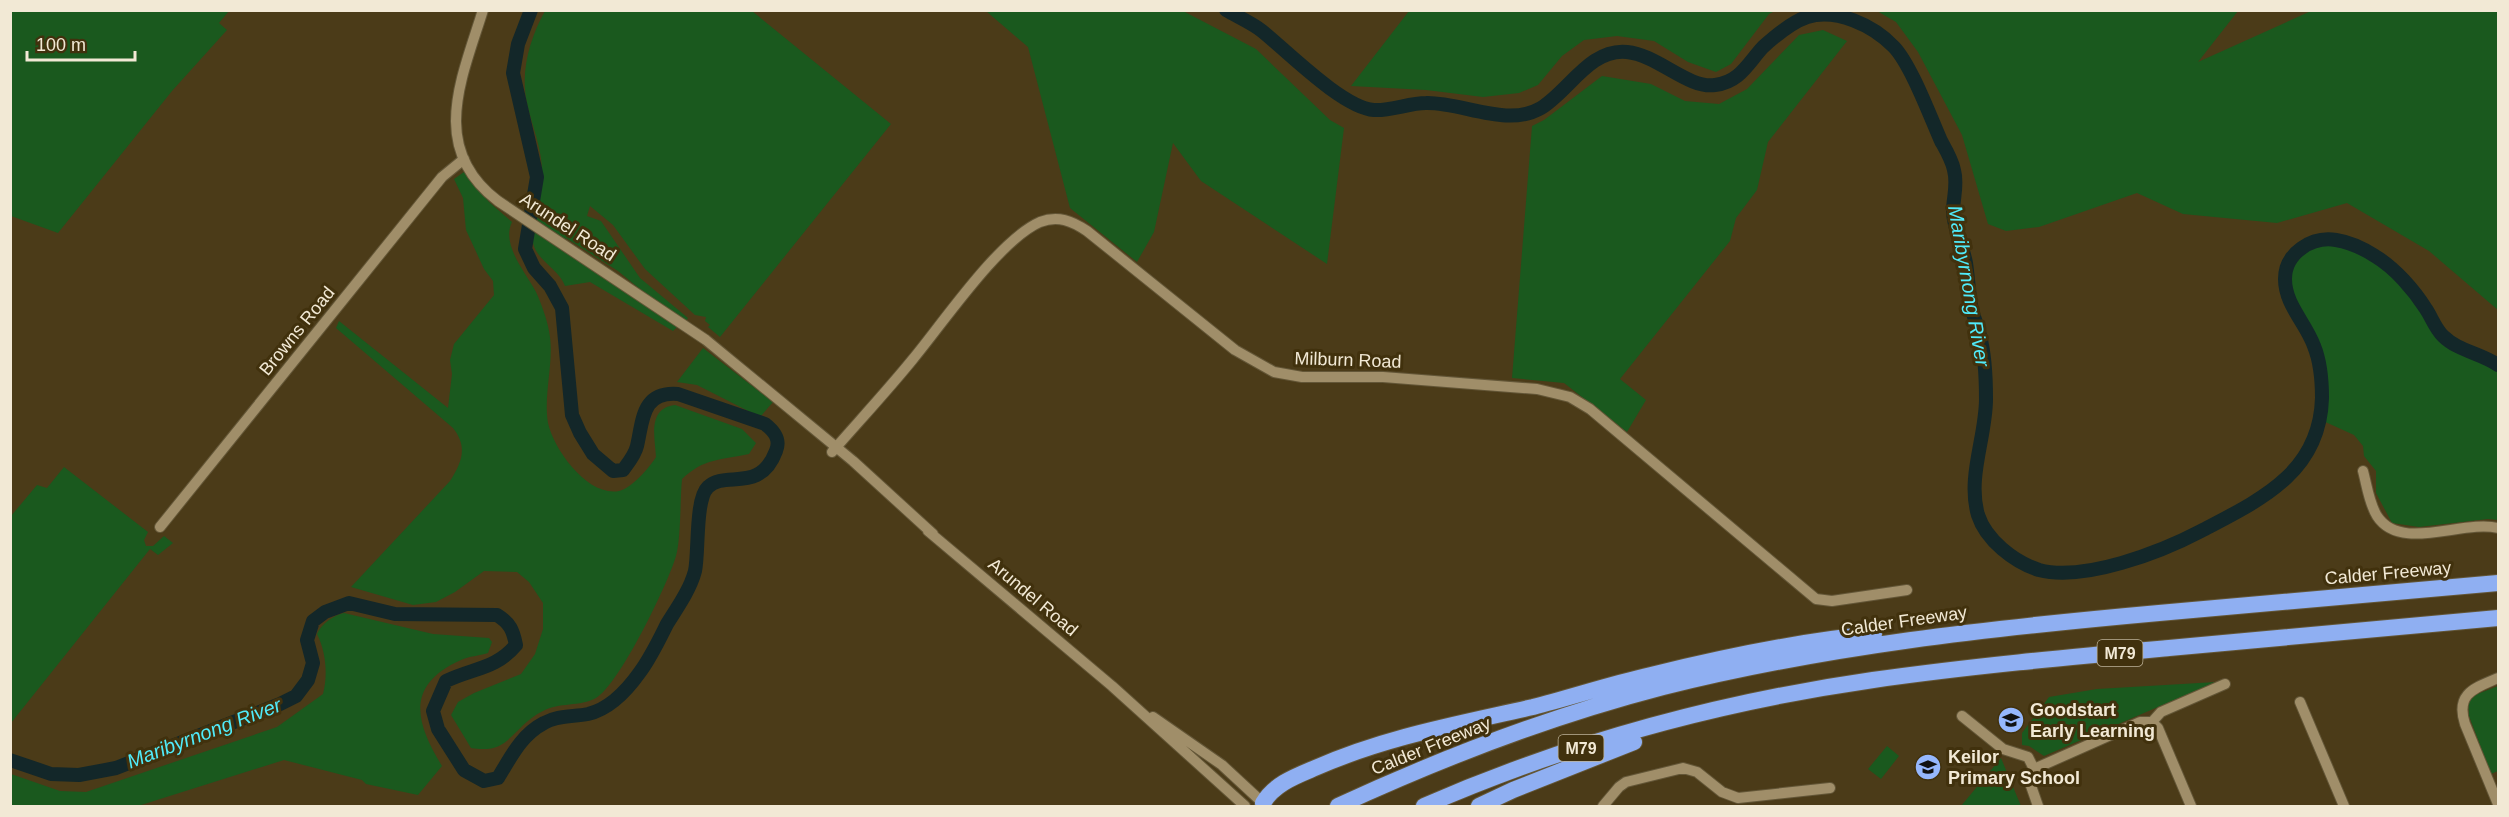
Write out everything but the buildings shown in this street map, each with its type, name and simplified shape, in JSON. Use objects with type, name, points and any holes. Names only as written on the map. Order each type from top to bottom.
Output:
[{"type":"highway","name":"Calder Freeway","points":[[1338,807],[1443,760],[1584,710],[1660,688],[1822,653],[2010,626],[2499,583]]},
{"type":"highway","name":"M79","points":[[1424,807],[1580,748],[1671,722],[1743,705],[1873,680],[1991,666],[2499,618]]},
{"type":"highway","points":[[1263,803],[1272,790],[1283,783],[1343,755],[1375,744],[1541,704],[1651,674],[1833,638],[1916,630],[2010,626]]},
{"type":"highway","points":[[1479,807],[1555,773],[1648,737],[1743,705]]},
{"type":"street","name":"Arundel Road","points":[[483,10],[455,107],[456,133],[464,159],[483,188],[498,201],[706,340],[1112,686],[1245,807]]},
{"type":"street","name":"Browns Road","points":[[160,527],[442,177],[464,159]]},
{"type":"street","name":"Milburn Road","points":[[834,450],[906,367],[973,284],[1014,240],[1040,222],[1050,219],[1066,220],[1087,231],[1235,350],[1266,368],[1302,377],[1383,377],[1537,389],[1562,394],[1590,409],[1812,596],[1832,601],[1907,590]]},
{"type":"street","points":[[2363,471],[2377,516],[2394,531],[2410,534],[2482,526],[2499,528]]},
{"type":"street","points":[[2499,678],[2471,691],[2463,701],[2462,711],[2465,724],[2499,804]]},
{"type":"street","points":[[2034,769],[2140,722],[2152,722],[2161,712],[2225,684]]},
{"type":"street","name":"Arundel Road","points":[[1112,686],[1220,764],[1263,803]]},
{"type":"street","points":[[2300,702],[2344,807]]},
{"type":"street","points":[[1962,716],[2003,749],[2026,755],[2034,769],[2030,783],[2038,807]]},
{"type":"street","points":[[2152,722],[2159,730],[2191,807]]},
{"type":"street","points":[[1603,807],[1626,782],[1683,768],[1697,772],[1722,792],[1738,798],[1830,788]]},
{"type":"green space","points":[[10,11],[229,11],[219,23],[227,30],[172,91],[58,233],[11,216]]},
{"type":"green space","points":[[545,11],[752,11],[891,124],[720,337],[708,327],[710,325],[705,321],[706,317],[695,315],[645,269],[613,225],[590,206],[587,216],[601,221],[640,278],[688,318],[686,321],[646,294],[618,271],[566,238],[561,249],[678,326],[673,331],[590,282],[565,286],[535,249],[532,227],[542,166],[527,103],[525,79],[531,44]]},
{"type":"green space","points":[[986,11],[1183,11],[1256,49],[1330,120],[1344,128],[1327,264],[1201,181],[1173,143],[1154,232],[1137,262],[1070,208],[1028,47]]},
{"type":"green space","points":[[1409,11],[1775,11],[1769,14],[1731,64],[1716,72],[1688,62],[1654,41],[1617,36],[1584,40],[1562,56],[1538,85],[1519,93],[1483,97],[1426,90],[1351,86]]},
{"type":"green space","points":[[1877,11],[2238,11],[2198,62],[2311,11],[2498,11],[2498,310],[2429,251],[2347,203],[2277,223],[2183,214],[2137,193],[2039,227],[2006,231],[1988,224],[1962,135],[1918,52],[1896,22]]},
{"type":"green space","points":[[1823,30],[1847,41],[1768,142],[1757,190],[1736,218],[1730,241],[1620,379],[1646,400],[1627,432],[1564,383],[1512,378],[1532,126],[1544,120],[1602,76],[1651,84],[1685,101],[1719,104],[1747,89],[1799,35]]},
{"type":"green space","points":[[464,172],[489,202],[512,222],[509,231],[512,249],[536,292],[549,331],[551,354],[547,400],[548,423],[557,446],[584,479],[607,491],[619,491],[635,482],[656,457],[654,433],[656,418],[666,407],[675,405],[742,429],[756,443],[749,454],[705,463],[682,479],[679,539],[671,570],[642,633],[606,689],[590,701],[549,708],[532,717],[503,744],[484,749],[471,748],[451,715],[458,702],[521,674],[535,654],[543,629],[543,603],[529,582],[517,572],[484,571],[455,592],[436,602],[413,605],[351,587],[450,481],[458,467],[462,448],[453,428],[336,328],[339,321],[448,408],[452,374],[450,360],[454,344],[494,295],[493,281],[484,269],[466,230],[463,198],[454,179]]},
{"type":"green space","points":[[2320,239],[2351,245],[2378,259],[2402,279],[2424,306],[2438,332],[2444,338],[2498,365],[2498,520],[2488,519],[2419,527],[2392,523],[2376,493],[2376,471],[2364,456],[2363,446],[2354,435],[2321,420],[2321,382],[2317,355],[2289,298],[2284,272],[2288,260],[2299,250]]},
{"type":"green space","points":[[703,348],[773,402],[760,417],[697,385],[677,382]]},
{"type":"green space","points":[[64,467],[148,532],[144,540],[146,546],[153,546],[164,536],[173,543],[158,555],[150,549],[11,723],[11,516],[37,485],[47,488]]},
{"type":"green space","points":[[344,613],[433,634],[489,638],[492,642],[488,653],[464,659],[443,670],[431,681],[423,693],[420,706],[421,720],[442,766],[418,795],[366,784],[362,780],[284,760],[138,806],[11,806],[11,774],[60,791],[86,792],[277,727],[323,694],[325,664],[317,634],[328,620]]},
{"type":"green space","points":[[2216,682],[2044,756],[2029,746],[2022,745],[2022,733],[2049,697],[2097,689]]},
{"type":"green space","points":[[2498,686],[2498,771],[2491,774],[2469,716],[2468,703],[2475,695]]},
{"type":"green space","points":[[1887,746],[1899,756],[1881,779],[1868,769]]},
{"type":"green space","points":[[2001,758],[2021,806],[1961,806]]},
{"type":"waterway","name":"Maribyrnong River","points":[[10,760],[51,774],[79,775],[116,768],[280,704],[296,696],[308,680],[313,663],[307,640],[313,621],[325,612],[349,603],[395,614],[497,615],[508,624],[516,645],[492,664],[446,681],[433,711],[438,729],[464,770],[484,781],[498,778],[517,747],[536,728],[555,719],[588,714],[604,708],[624,691],[644,666],[693,578],[699,514],[704,493],[715,482],[752,477],[761,472],[769,464],[776,451],[777,439],[774,432],[765,424],[678,394],[666,394],[651,402],[643,417],[635,452],[623,470],[613,471],[593,454],[580,433],[572,415],[562,308],[550,286],[534,268],[525,249],[537,177],[513,73],[518,44],[531,10]]},
{"type":"waterway","name":"Maribyrnong River","points":[[1226,10],[1258,28],[1316,78],[1361,107],[1380,110],[1426,103],[1514,116],[1541,108],[1591,63],[1614,53],[1639,54],[1694,82],[1715,85],[1737,76],[1772,39],[1789,26],[1807,17],[1818,15],[1842,17],[1854,20],[1876,32],[1894,47],[1907,66],[1954,170],[1956,181],[1954,218],[1966,263],[1971,306],[1982,343],[1985,367],[1985,413],[1975,486],[1978,515],[1987,533],[2002,549],[2020,562],[2039,570],[2057,573],[2078,572],[2122,563],[2165,548],[2245,508],[2283,481],[2298,465],[2311,446],[2319,424],[2322,398],[2321,378],[2316,352],[2288,297],[2285,279],[2290,261],[2295,254],[2309,244],[2327,239],[2336,240],[2356,246],[2375,256],[2397,273],[2410,287],[2443,336],[2456,345],[2498,365]]},
{"type":"place","name":"Goodstart Early Learning","points":[[2011,720]]},
{"type":"place","name":"Keilor Primary School","points":[[1928,767]]}]
